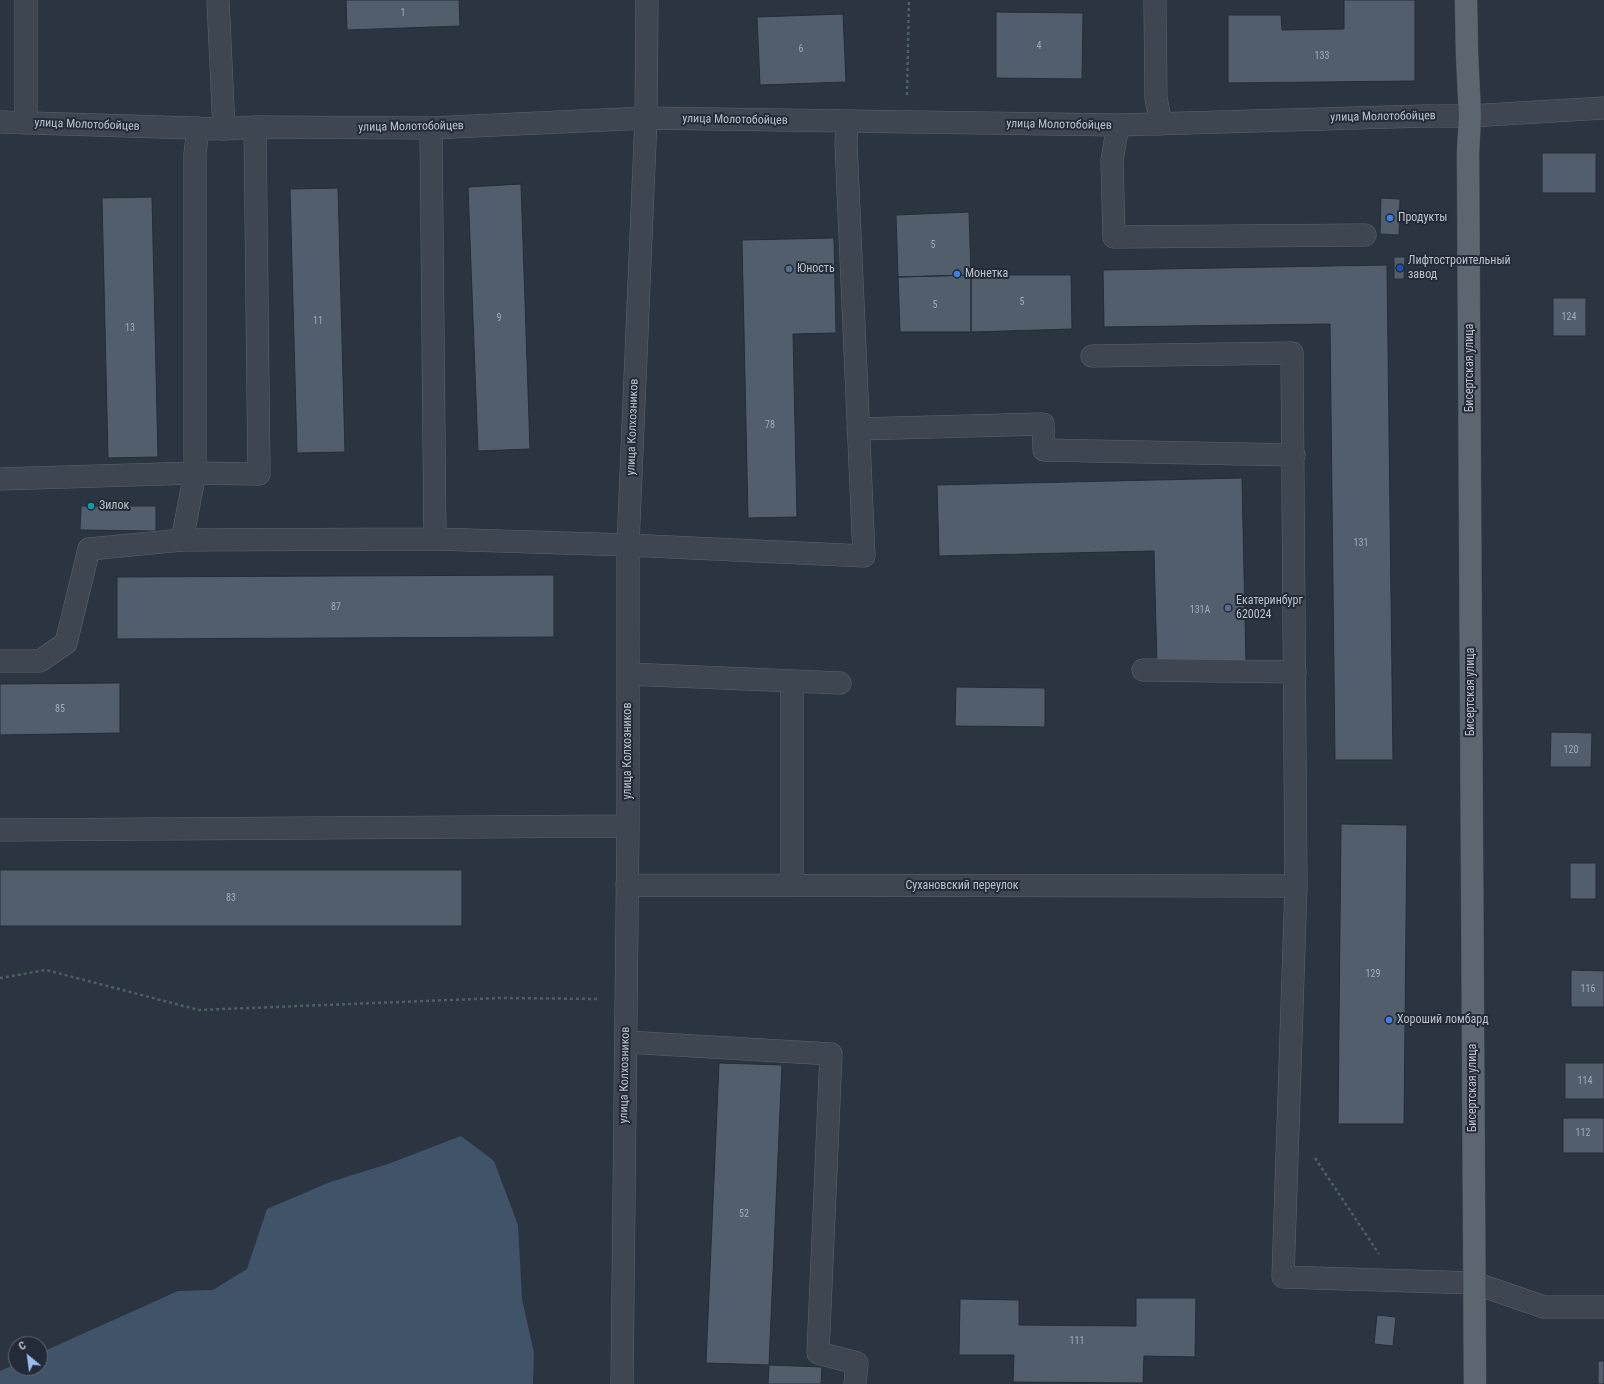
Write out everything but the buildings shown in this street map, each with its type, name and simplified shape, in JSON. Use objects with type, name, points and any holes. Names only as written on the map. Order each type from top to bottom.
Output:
[{"type":"main road","name":"Бисертская улица","points":[[1466,0],[1470,116],[1468,153],[1475,1384]]},
{"type":"street","points":[[26,0],[26,123]]},
{"type":"street","points":[[218,0],[224,129]]},
{"type":"street","name":"улица Колхозников","points":[[622,1384],[628,826],[628,544],[646,118],[647,0]]},
{"type":"street","points":[[1155,0],[1156,98],[1161,124]]},
{"type":"street","name":"улица Молотобойцев","points":[[0,122],[224,129],[255,127],[430,128],[646,118],[1118,125],[1470,116],[1604,108]]},
{"type":"street","points":[[0,661],[40,661],[66,643],[89,548],[182,540],[435,539],[628,544],[864,556],[846,143],[847,122]]},
{"type":"street","points":[[1118,125],[1112,160],[1114,237],[1365,235]]},
{"type":"street","points":[[0,479],[195,473],[259,474],[255,127]]},
{"type":"street","points":[[182,540],[195,473],[195,154],[198,128]]},
{"type":"street","points":[[430,128],[435,539]]},
{"type":"street","points":[[1092,356],[1292,353],[1294,455],[1296,886],[1283,1276],[1474,1283],[1544,1307],[1604,1308]]},
{"type":"street","points":[[858,429],[1043,424],[1044,450],[1294,455]]},
{"type":"street","points":[[1143,670],[1295,672]]},
{"type":"street","points":[[628,674],[840,684]]},
{"type":"street","points":[[792,681],[792,885]]},
{"type":"street","points":[[0,830],[628,826]]},
{"type":"street","name":"Сухановский переулок","points":[[627,885],[1296,886]]},
{"type":"street","points":[[626,1042],[831,1054],[818,1354],[858,1363],[855,1384]]},
{"type":"path","points":[[907,123],[909,0]]},
{"type":"path","points":[[0,978],[46,970],[199,1010],[500,998],[626,999]]},
{"type":"path","points":[[1289,1120],[1397,1281]]},
{"type":"water","points":[[461,1136],[494,1161],[518,1225],[522,1299],[534,1353],[533,1384],[0,1384],[0,1371],[8,1368],[8,1376],[48,1376],[48,1349],[178,1291],[213,1290],[247,1269],[267,1209],[330,1182],[388,1164]]},
{"type":"place","name":"Продукты","points":[[1390,218]]},
{"type":"place","name":"Лифтостроительный завод","points":[[1400,268]]},
{"type":"place","name":"Юность","points":[[789,269]]},
{"type":"place","name":"Монетка","points":[[957,274]]},
{"type":"place","name":"Зилок","points":[[91,506]]},
{"type":"place","name":"Екатеринбург 620024","points":[[1228,608]]},
{"type":"place","name":"Хороший ломбард","points":[[1389,1020]]}]
